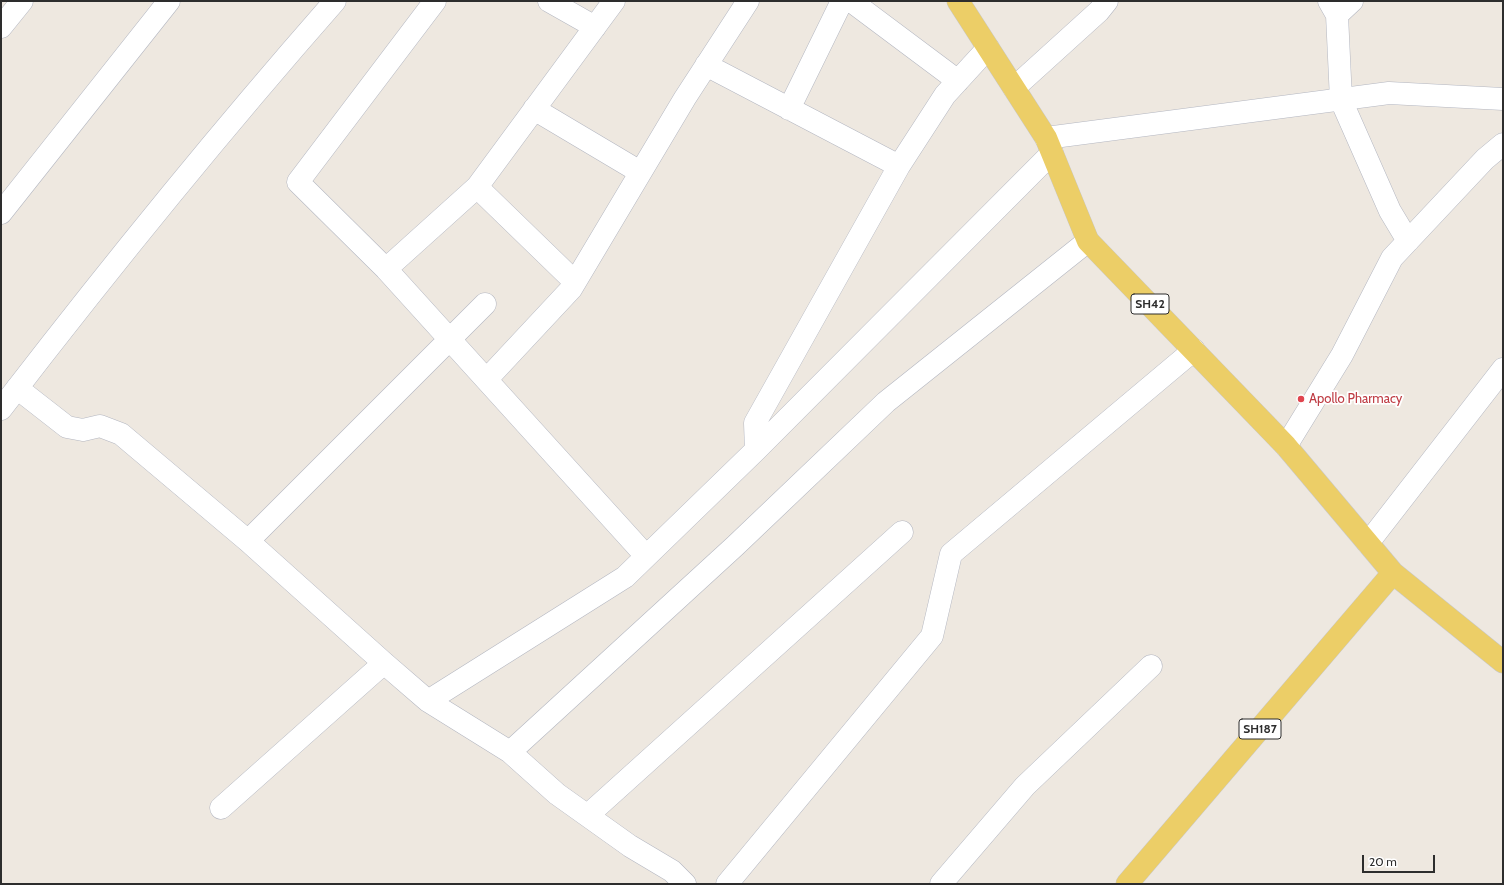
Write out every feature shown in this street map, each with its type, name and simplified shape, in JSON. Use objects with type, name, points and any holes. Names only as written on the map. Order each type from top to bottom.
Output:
[{"type":"main road","name":"SH42","points":[[958,1],[1050,146],[1088,241],[1286,446],[1393,573]]},
{"type":"main road","points":[[1393,573],[1503,662]]},
{"type":"main road","name":"SH187","points":[[1127,884],[1393,573]]},
{"type":"street","points":[[1,27],[22,1]]},
{"type":"street","points":[[1,213],[169,1]]},
{"type":"street","points":[[1,409],[87,297],[296,45],[335,1]]},
{"type":"street","points":[[435,1],[298,182],[386,269],[646,556]]},
{"type":"street","points":[[549,1],[595,27]]},
{"type":"street","points":[[386,269],[476,187],[614,1]]},
{"type":"street","points":[[487,379],[571,289],[640,172],[706,65],[748,1]]},
{"type":"street","points":[[789,109],[842,1]]},
{"type":"street","points":[[851,1],[958,81]]},
{"type":"street","points":[[1014,88],[1099,11],[1107,1]]},
{"type":"street","points":[[1339,6],[1341,100],[1390,211],[1408,241]]},
{"type":"street","points":[[756,450],[754,423],[899,166],[945,95],[988,48]]},
{"type":"street","points":[[706,65],[899,166]]},
{"type":"street","points":[[428,701],[625,577],[756,450],[1050,146],[1389,93],[1503,99]]},
{"type":"street","points":[[534,109],[640,172]]},
{"type":"street","points":[[1286,446],[1342,355],[1392,258],[1485,160],[1503,144]]},
{"type":"street","points":[[476,187],[575,282]]},
{"type":"street","points":[[510,752],[735,546],[886,402],[1088,241]]},
{"type":"street","points":[[248,541],[485,304]]},
{"type":"street","points":[[726,884],[932,636],[952,554],[1194,350]]},
{"type":"street","points":[[1368,543],[1503,369]]},
{"type":"street","points":[[17,388],[68,427],[83,430],[100,426],[122,434],[248,541],[428,701],[510,752],[557,794],[630,846],[672,871],[685,884]]},
{"type":"street","points":[[588,815],[902,532]]},
{"type":"street","points":[[221,808],[384,663]]},
{"type":"street","points":[[941,884],[1025,786],[1151,666]]},
{"type":"place","name":"Apollo Pharmacy","points":[[1301,399]]}]
